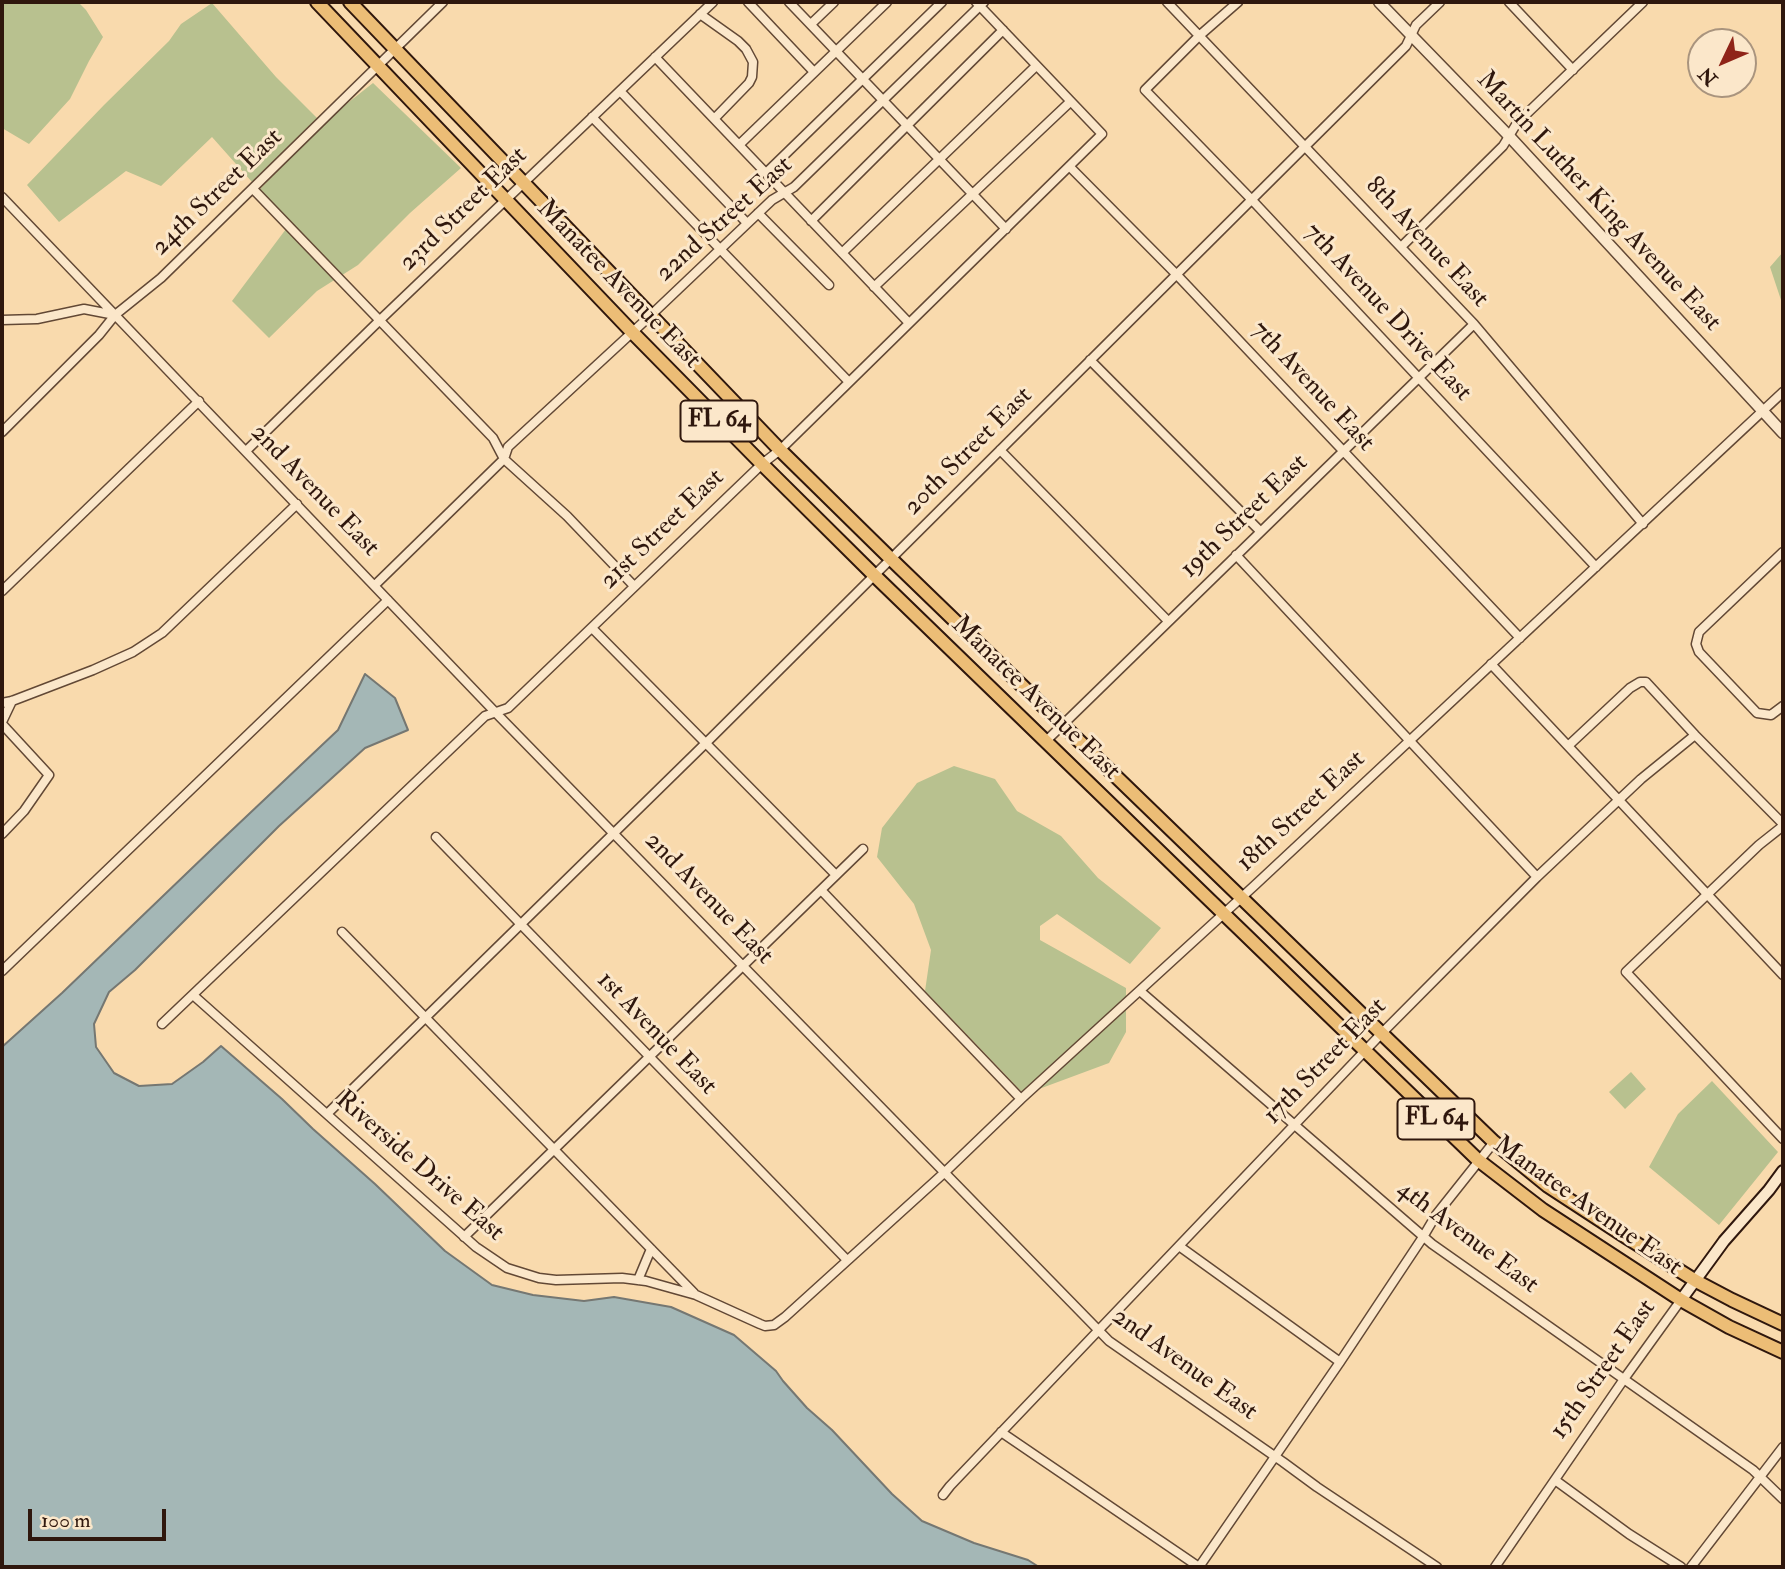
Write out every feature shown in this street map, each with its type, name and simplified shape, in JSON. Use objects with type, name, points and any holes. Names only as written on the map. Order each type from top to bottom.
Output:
[{"type":"main road","name":"Manatee Avenue East","points":[[317,2],[762,464],[1478,1160],[1543,1210],[1681,1300],[1783,1352]]},
{"type":"main road","name":"Manatee Avenue East","points":[[350,2],[780,450],[1494,1142],[1548,1186],[1696,1280],[1783,1324]]},
{"type":"main road","name":"15th Street East","points":[[1681,1300],[1735,1226],[1763,1198],[1783,1171]]},
{"type":"street","name":"24th Street East","points":[[2,432],[99,335],[115,315],[161,278],[394,47],[443,2]]},
{"type":"street","name":"23rd Street East","points":[[246,451],[713,2]]},
{"type":"street","points":[[748,2],[814,72]]},
{"type":"street","points":[[789,2],[1006,229]]},
{"type":"street","points":[[811,24],[834,2]]},
{"type":"street","points":[[740,144],[887,2]]},
{"type":"street","points":[[766,173],[942,2]]},
{"type":"street","name":"8th Avenue East","points":[[1167,2],[1474,324],[1643,524]]},
{"type":"street","points":[[1199,36],[1238,2]]},
{"type":"street","name":"Martin Luther King Avenue East","points":[[1379,2],[1509,136],[1783,433]]},
{"type":"street","name":"20th Street East","points":[[327,1114],[521,926],[1177,275],[1406,46],[1416,25],[1440,2]]},
{"type":"street","points":[[1509,2],[1573,70]]},
{"type":"street","points":[[874,287],[1070,102],[980,3]]},
{"type":"street","name":"22nd Street East","points":[[375,585],[504,459],[508,447],[772,200],[794,187],[980,3]]},
{"type":"street","points":[[1401,247],[1503,146],[1517,123],[1640,3]]},
{"type":"street","points":[[700,14],[738,41],[753,62],[749,83],[715,118]]},
{"type":"street","points":[[811,221],[1003,30]]},
{"type":"street","name":"7th Avenue Drive East","points":[[1199,36],[1145,90],[1445,404],[1596,567]]},
{"type":"street","points":[[655,57],[909,323]]},
{"type":"street","points":[[842,253],[1037,66]]},
{"type":"street","points":[[620,91],[747,223]]},
{"type":"street","name":"21st Street East","points":[[162,1024],[485,716],[508,708],[762,464],[780,450],[1070,167],[1102,134],[1070,102]]},
{"type":"street","points":[[592,117],[849,382]]},
{"type":"street","name":"7th Avenue East","points":[[1070,167],[1177,275],[1520,638]]},
{"type":"street","points":[[253,189],[493,438],[504,459],[567,516],[634,586]]},
{"type":"street","name":"2nd Avenue East","points":[[2,197],[495,712],[1108,1341],[1437,1567]]},
{"type":"street","points":[[758,213],[829,285]]},
{"type":"street","points":[[2,320],[37,318],[84,309],[115,315]]},
{"type":"street","name":"19th Street East","points":[[1046,741],[1474,324]]},
{"type":"street","points":[[1090,360],[1261,531]]},
{"type":"street","name":"18th Street East","points":[[696,1295],[760,1324],[770,1326],[785,1317],[1241,898],[1783,392]]},
{"type":"street","points":[[2,591],[199,401]]},
{"type":"street","points":[[1000,450],[1168,621]]},
{"type":"street","points":[[2,703],[123,657],[162,633],[297,504]]},
{"type":"street","points":[[1783,552],[1699,632],[1696,644],[1699,652],[1726,682],[1760,715],[1771,715],[1783,706]]},
{"type":"street","points":[[1236,555],[1537,877]]},
{"type":"street","points":[[2,971],[388,600]]},
{"type":"street","points":[[592,628],[836,875]]},
{"type":"street","points":[[1491,664],[1783,975]]},
{"type":"street","points":[[1568,746],[1630,688],[1643,681],[1651,685],[1695,735],[1783,825],[1626,971],[1783,1139]]},
{"type":"street","points":[[2,834],[24,811],[49,775],[2,723],[12,701]]},
{"type":"street","name":"17th Street East","points":[[943,1495],[1365,1050],[1537,877],[1641,779],[1695,735]]},
{"type":"street","name":"1st Avenue East","points":[[436,837],[847,1260]]},
{"type":"street","points":[[464,1237],[863,849]]},
{"type":"street","points":[[821,890],[1021,1099]]},
{"type":"street","points":[[342,932],[696,1295]]},
{"type":"street","name":"4th Avenue East","points":[[1140,991],[1423,1237],[1753,1470],[1783,1500]]},
{"type":"street","name":"Riverside Drive East","points":[[193,995],[492,1259],[523,1274],[556,1280],[622,1278],[696,1295]]},
{"type":"street","points":[[1001,1432],[1199,1567],[1340,1362],[1436,1215],[1494,1142]]},
{"type":"street","points":[[1179,1246],[1340,1362]]},
{"type":"street","points":[[638,1280],[651,1249]]},
{"type":"street","name":"15th Street East","points":[[1495,1567],[1681,1300]]},
{"type":"street","points":[[1691,1567],[1783,1447]]},
{"type":"street","points":[[1555,1480],[1629,1534],[1681,1567]]},
{"type":"green space","points":[[2,2],[78,2],[103,37],[70,99],[29,144],[2,128]]},
{"type":"green space","points":[[212,3],[276,77],[317,118],[252,182],[212,137],[161,186],[126,171],[59,222],[27,185],[169,41],[181,24]]},
{"type":"green space","points":[[373,83],[461,168],[410,213],[358,265],[317,291],[269,338],[232,301],[289,225],[259,190],[335,113]]},
{"type":"green space","points":[[1783,252],[1783,306],[1770,267]]},
{"type":"green space","points":[[954,766],[995,779],[1017,811],[1061,836],[1098,878],[1161,928],[1130,964],[1057,914],[1040,926],[1040,940],[1126,988],[1126,997],[1022,1092],[925,991],[931,950],[914,904],[877,857],[882,828],[917,783]]},
{"type":"green space","points":[[1126,1010],[1126,1032],[1109,1063],[1039,1089]]},
{"type":"green space","points":[[1631,1072],[1646,1089],[1625,1109],[1609,1092]]},
{"type":"green space","points":[[1712,1081],[1778,1152],[1719,1225],[1649,1167],[1678,1114]]},
{"type":"shaded area","points":[[365,674],[395,698],[408,730],[365,748],[279,826],[135,970],[109,992],[94,1024],[96,1047],[114,1073],[139,1086],[172,1084],[221,1046],[375,1184],[445,1251],[492,1285],[533,1295],[584,1301],[614,1297],[671,1307],[734,1335],[776,1371],[807,1408],[922,1521],[974,1543],[1028,1560],[1039,1567],[2,1567],[2,1047],[338,730]]}]
